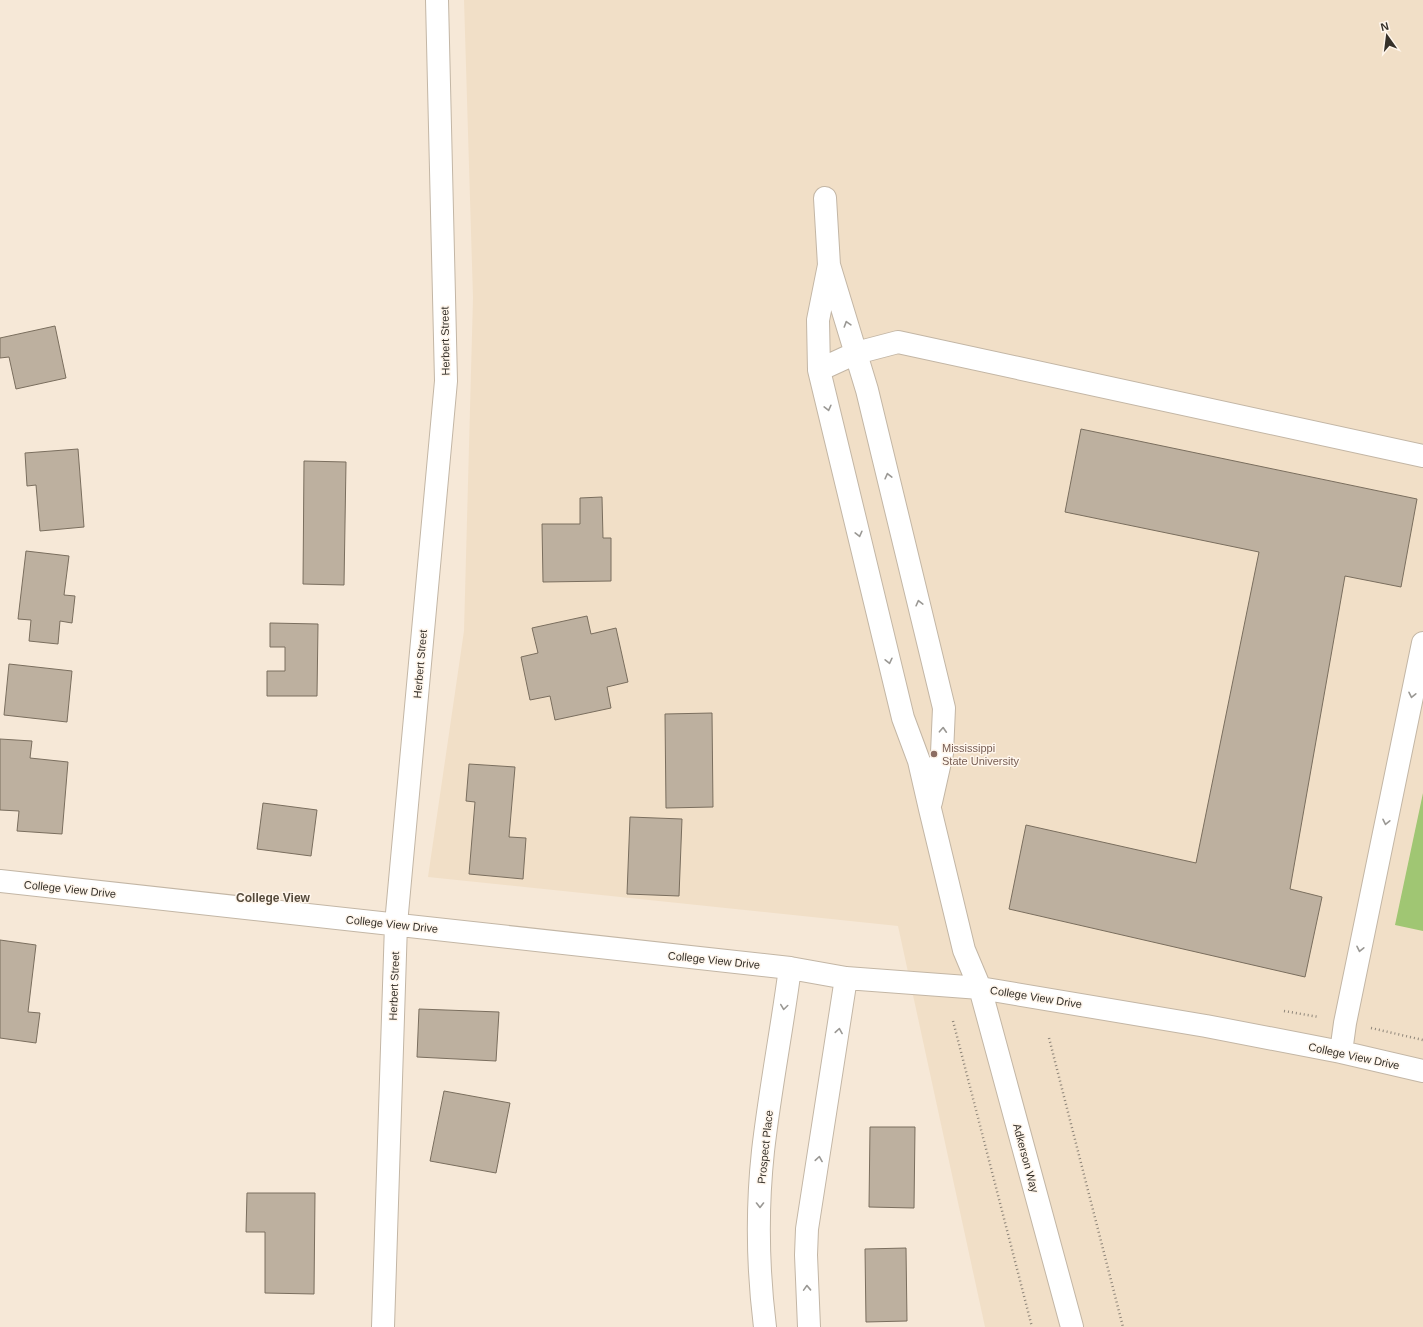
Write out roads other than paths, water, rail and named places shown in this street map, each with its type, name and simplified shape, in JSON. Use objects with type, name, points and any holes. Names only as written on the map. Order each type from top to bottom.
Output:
[{"type":"street","name":"Herbert Street","points":[[383,1327],[396,924],[446,381],[437,0]]},
{"type":"street","points":[[825,198],[829,265],[869,398],[944,708],[942,753],[930,809]]},
{"type":"street","name":"Adkerson Way","points":[[829,265],[818,320],[819,370],[903,718],[919,761],[964,950],[980,988],[1072,1327]]},
{"type":"street","points":[[819,370],[856,353],[898,342],[1423,456]]},
{"type":"street","points":[[1341,1052],[1345,1022],[1423,643]]},
{"type":"street","name":"College View Drive","points":[[0,881],[790,968],[846,978],[980,988],[1206,1026],[1341,1052],[1423,1071]]},
{"type":"street","name":"Prospect Place","points":[[765,1327],[762,1304],[760,1251],[760,1200],[763,1152],[790,968]]},
{"type":"street","points":[[809,1327],[806,1255],[807,1229],[846,978]]},
{"type":"place","name":"Mississippi State University","points":[[934,754]]},
{"type":"district","name":"College View","points":[[273,898]]}]
